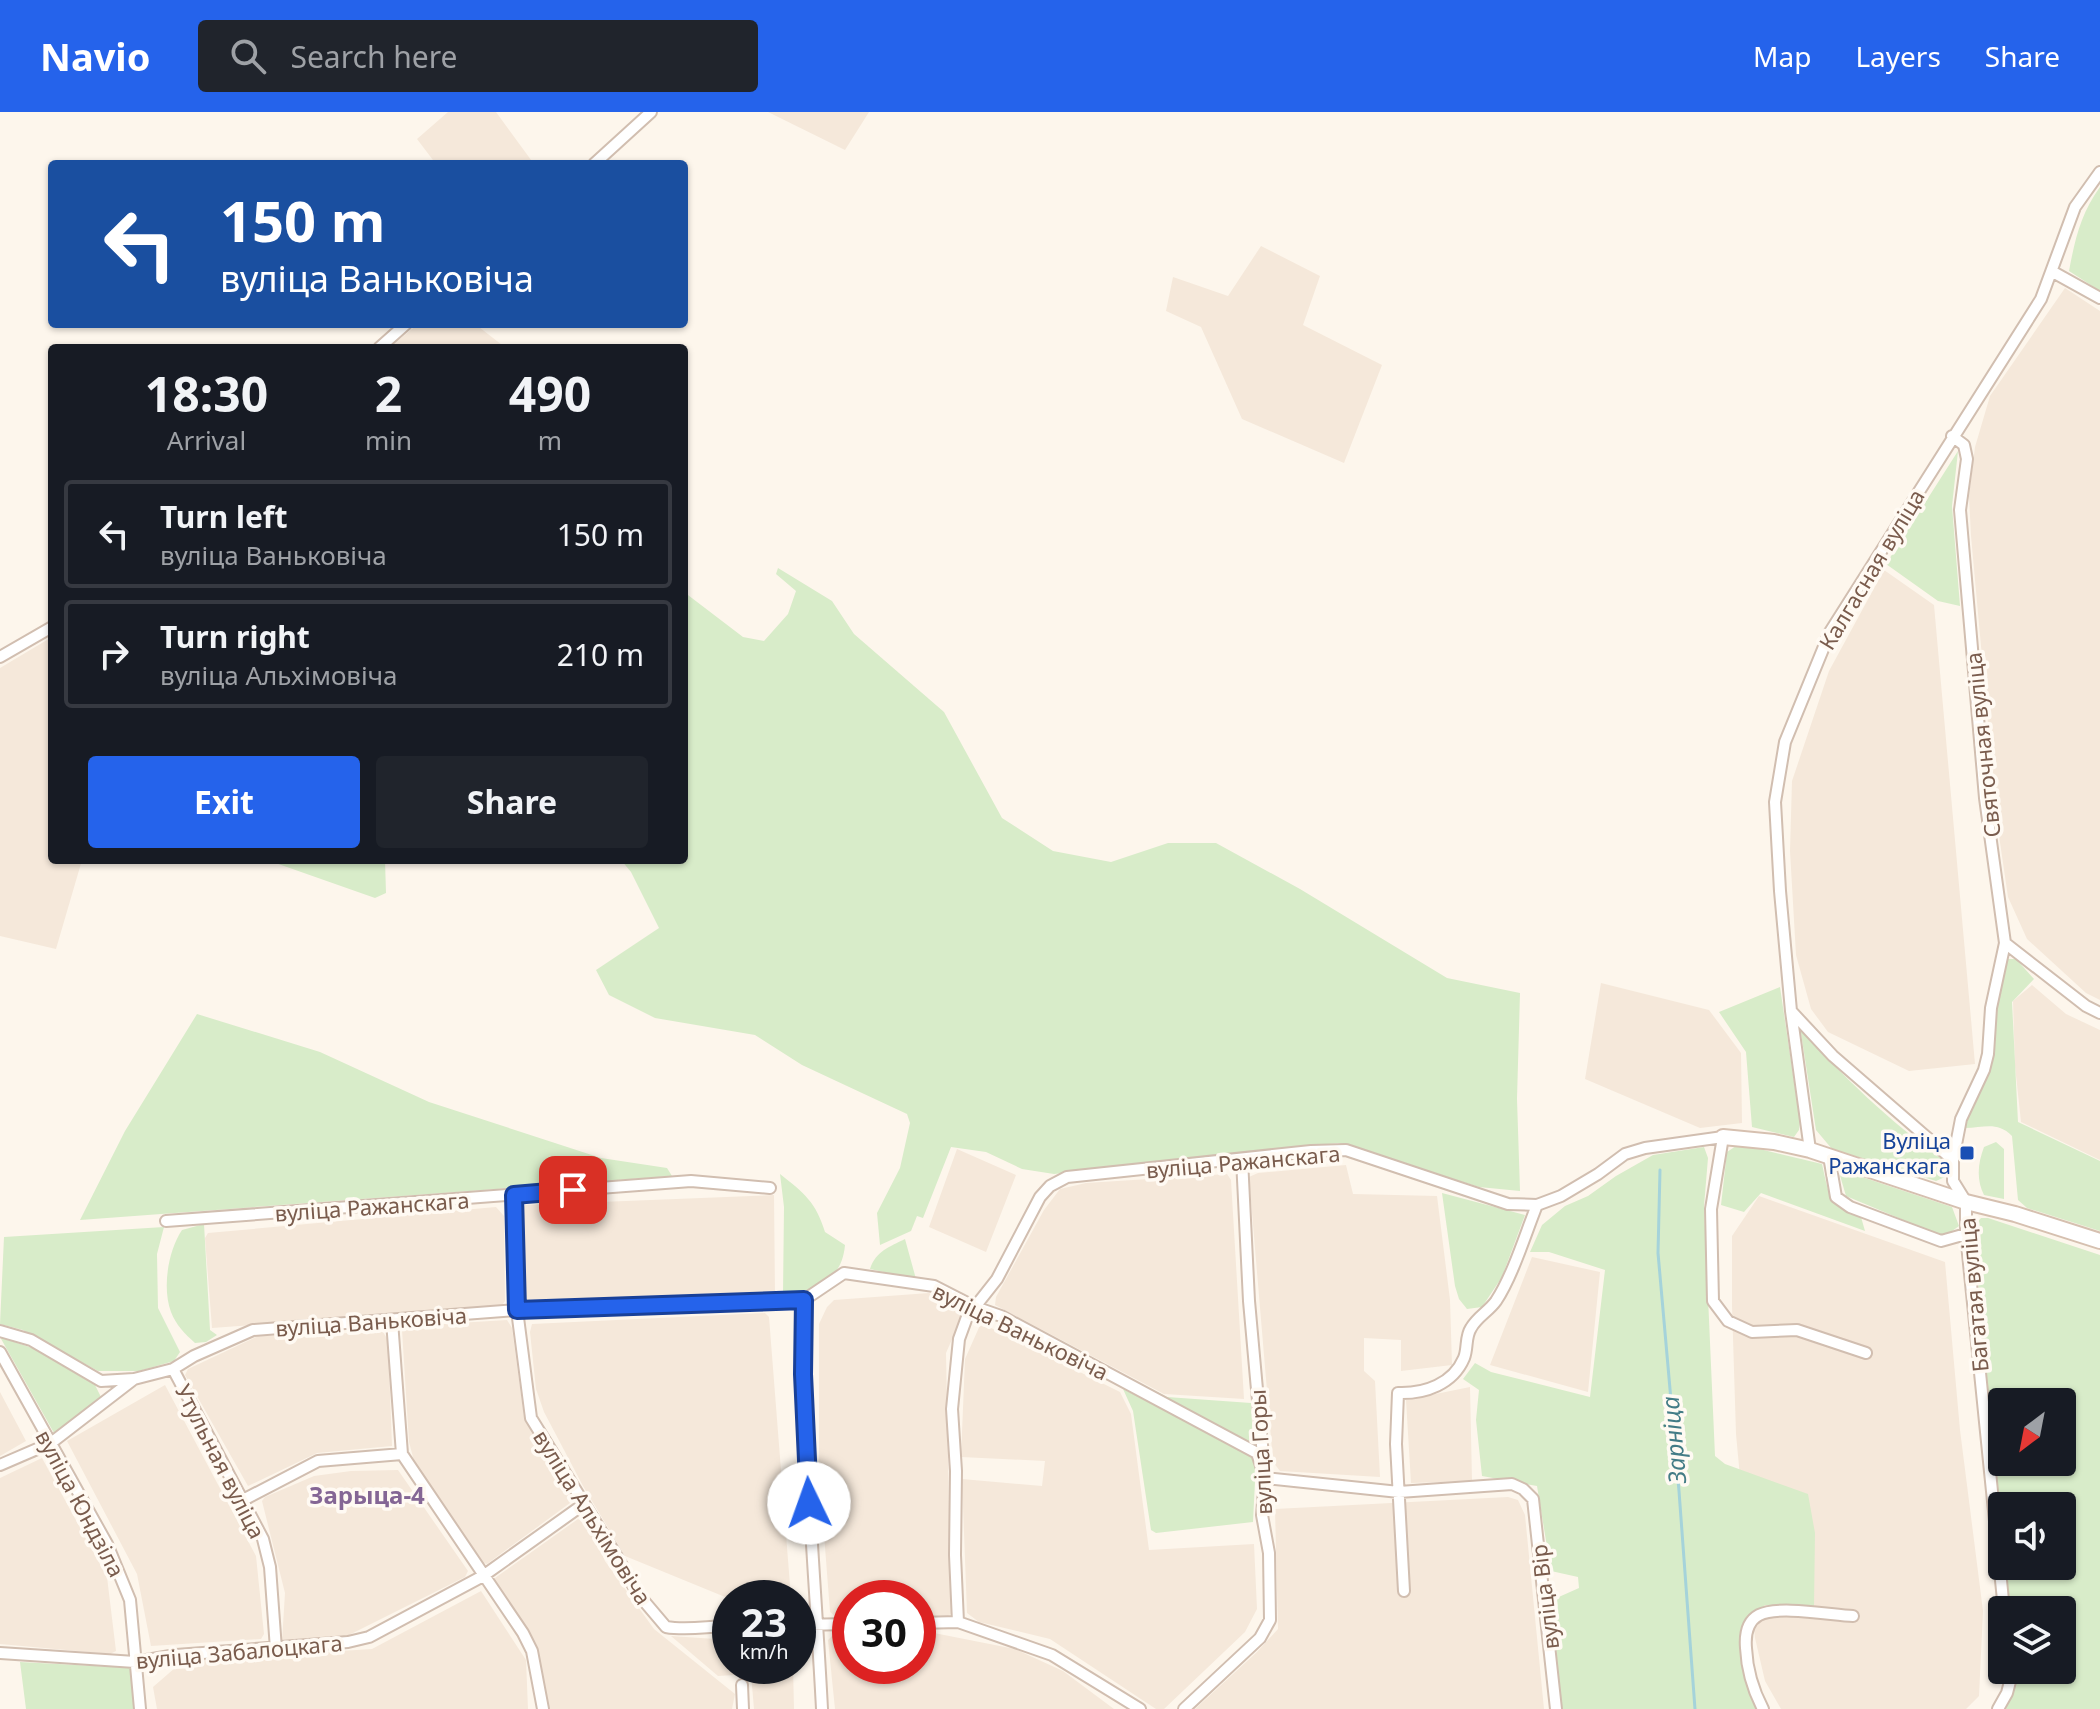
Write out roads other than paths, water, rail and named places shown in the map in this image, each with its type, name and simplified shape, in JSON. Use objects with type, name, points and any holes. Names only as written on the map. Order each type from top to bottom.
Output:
[{"type":"street","points":[[598,160],[651,112]]},
{"type":"street","name":"Калгасная вуліца","points":[[1810,1150],[1791,1011],[1775,802],[1785,742],[1830,632],[2041,299],[2075,207],[2100,172]]},
{"type":"street","points":[[2053,272],[2100,298]]},
{"type":"street","points":[[384,344],[402,328]]},
{"type":"street","name":"Святочная вуліца","points":[[1952,436],[1964,445],[1967,459],[1960,510],[1985,798],[2005,943]]},
{"type":"street","points":[[0,657],[48,629]]},
{"type":"street","points":[[2005,943],[2086,1006],[2100,1013]]},
{"type":"street","name":"Багатая вуліца","points":[[2002,1596],[1966,1234],[1966,1202],[1953,1181],[1953,1160],[1961,1119],[1984,1070],[1988,1054],[1991,1008],[2005,943]]},
{"type":"street","points":[[1791,1011],[1833,1056],[1953,1160]]},
{"type":"street","points":[[1723,1137],[1711,1209],[1713,1301],[1728,1321],[1752,1332],[1797,1330],[1866,1353]]},
{"type":"street","points":[[1404,1591],[1396,1444],[1398,1393],[1415,1394],[1440,1385],[1456,1370],[1465,1356],[1468,1331],[1495,1303],[1537,1205],[1561,1196],[1625,1154],[1645,1148],[1723,1137],[1774,1142],[1810,1150],[1966,1202],[2100,1241]]},
{"type":"street","name":"вуліца Ражанскага","points":[[975,1307],[997,1279],[1040,1197],[1050,1186],[1067,1177],[1346,1150],[1508,1204],[1537,1205]]},
{"type":"street","points":[[1829,1156],[1836,1197],[1850,1207],[1941,1241],[1966,1234]]},
{"type":"street","name":"вуліца Горы","points":[[1184,1709],[1260,1638],[1270,1620],[1269,1553],[1262,1515],[1265,1478],[1249,1301],[1242,1159]]},
{"type":"street","name":"вуліца Ражанскага","points":[[166,1221],[691,1181],[770,1188]]},
{"type":"street","name":"вуліца Альхімовіча","points":[[514,1195],[517,1310],[531,1418],[638,1594],[666,1627],[686,1631],[699,1626],[712,1626]]},
{"type":"street","name":"вуліца Ваньковіча","points":[[0,1465],[51,1443],[134,1379],[173,1369],[194,1356],[253,1330],[517,1310],[804,1300],[844,1273],[934,1286],[975,1307],[1001,1316],[1257,1453],[1265,1478]]},
{"type":"street","points":[[804,1300],[807,1478],[822,1709]]},
{"type":"street","points":[[958,1622],[952,1409],[959,1339],[967,1317],[975,1307]]},
{"type":"street","points":[[392,1321],[402,1454],[523,1633],[532,1651],[543,1709]]},
{"type":"street","points":[[0,1331],[31,1340],[101,1381],[134,1379]]},
{"type":"street","name":"вуліца Юндзіла","points":[[0,1352],[107,1544],[130,1600],[140,1709]]},
{"type":"street","name":"Утульная вуліца","points":[[173,1369],[263,1539],[270,1567],[276,1649]]},
{"type":"street","points":[[243,1500],[318,1461],[402,1454]]},
{"type":"street","points":[[1265,1478],[1399,1492]]},
{"type":"street","name":"вуліца Вір","points":[[1399,1492],[1512,1484],[1533,1499],[1556,1709]]},
{"type":"street","name":"вуліца Забалоцкага","points":[[0,1653],[135,1662],[176,1655],[348,1642],[369,1637],[483,1576],[584,1504]]},
{"type":"street","points":[[1763,1709],[1755,1694],[1747,1661],[1745,1635],[1750,1623],[1758,1616],[1778,1612],[1853,1616]]},
{"type":"street","points":[[936,1623],[958,1622],[1052,1655],[1140,1709]]},
{"type":"street","points":[[818,1624],[832,1624]]},
{"type":"street","points":[[1998,1709],[2009,1684]]},
{"type":"street","points":[[742,1685],[743,1709]]},
{"type":"waterway","name":"Зарніца","points":[[1660,1170],[1658,1253],[1695,1709]]},
{"type":"place","name":"Вуліца Ражанскага","points":[[1967,1153]]},
{"type":"district","name":"Зарыца-4","points":[[367,1494]]}]
